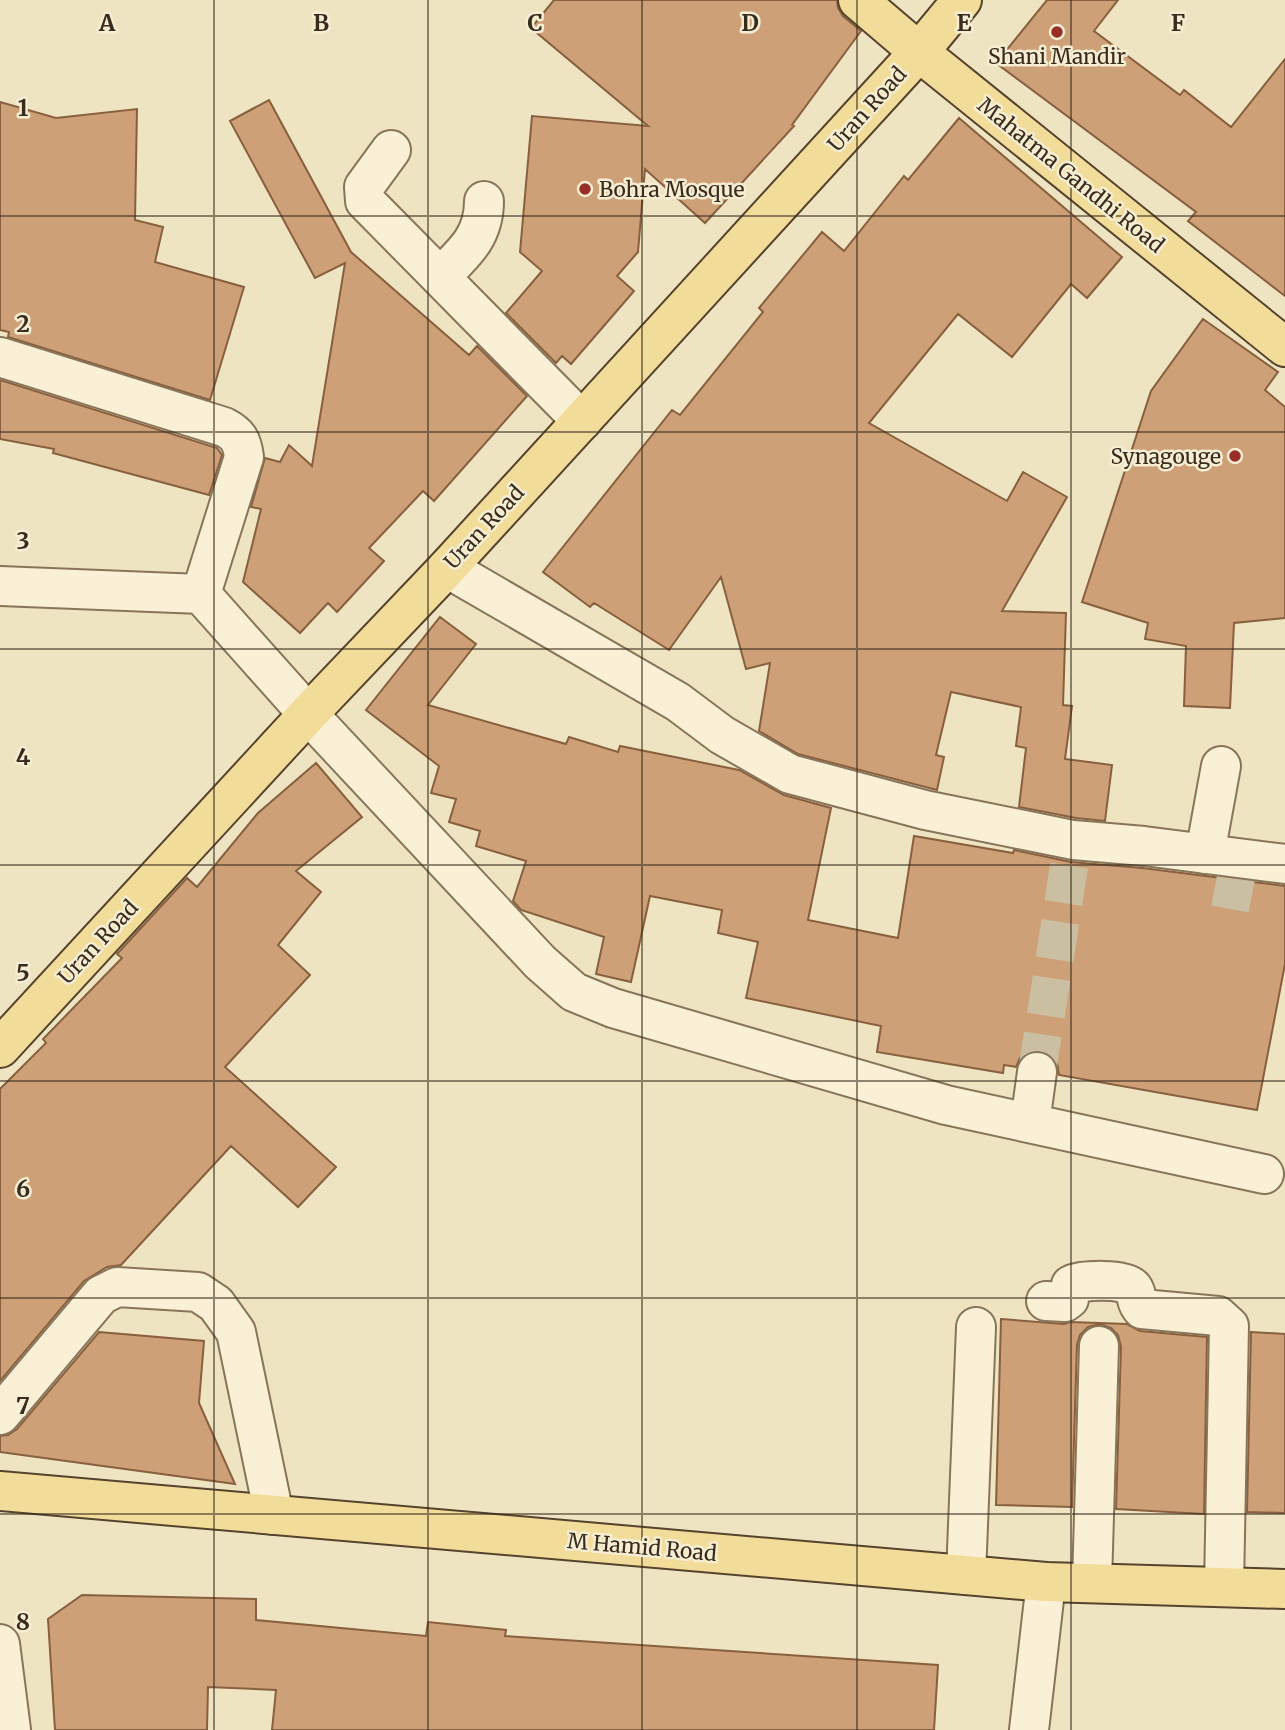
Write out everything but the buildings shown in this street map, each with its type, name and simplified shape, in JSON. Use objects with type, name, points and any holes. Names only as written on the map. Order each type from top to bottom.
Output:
[{"type":"main road","name":"Mahatma Gandhi Road","points":[[858,0],[1285,347]]},
{"type":"main road","name":"Uran Road","points":[[0,1048],[582,421],[919,52],[962,0]]},
{"type":"main road","name":"M Hamid Road","points":[[0,1491],[1046,1582],[1285,1588]]},
{"type":"street","points":[[391,150],[364,187],[365,201],[582,421]]},
{"type":"street","points":[[440,277],[465,253],[477,235],[484,219],[484,201]]},
{"type":"street","points":[[0,357],[236,433],[243,444],[244,457],[201,594]]},
{"type":"street","points":[[447,568],[678,702],[722,735],[790,774],[1071,850],[1144,846],[1226,863],[1285,864]]},
{"type":"street","points":[[0,586],[201,594],[308,714],[540,962],[574,992],[612,1009],[933,1101],[1264,1174]]},
{"type":"street","points":[[1221,766],[1226,863]]},
{"type":"street","points":[[1030,1123],[1037,1072]]},
{"type":"street","points":[[1046,1301],[1065,1302],[1069,1299],[1071,1285],[1079,1281],[1127,1283],[1134,1289],[1137,1304],[1142,1309],[1218,1316],[1229,1326],[1224,1587]]},
{"type":"street","points":[[0,1415],[101,1295],[117,1287],[198,1292],[216,1304],[236,1332],[274,1515]]},
{"type":"street","points":[[966,1575],[976,1327]]},
{"type":"street","points":[[1092,1583],[1099,1346]]},
{"type":"street","points":[[1029,1730],[1046,1582]]},
{"type":"street","points":[[0,1644],[11,1730]]},
{"type":"tunnel","points":[[1037,1072],[1070,860]]},
{"type":"tunnel","points":[[1230,909],[1236,877]]},
{"type":"place","name":"Shani Mandir","points":[[1057,32]]},
{"type":"place","name":"Bohra Mosque","points":[[585,189]]},
{"type":"place","name":"Synagouge","points":[[1235,456]]}]
